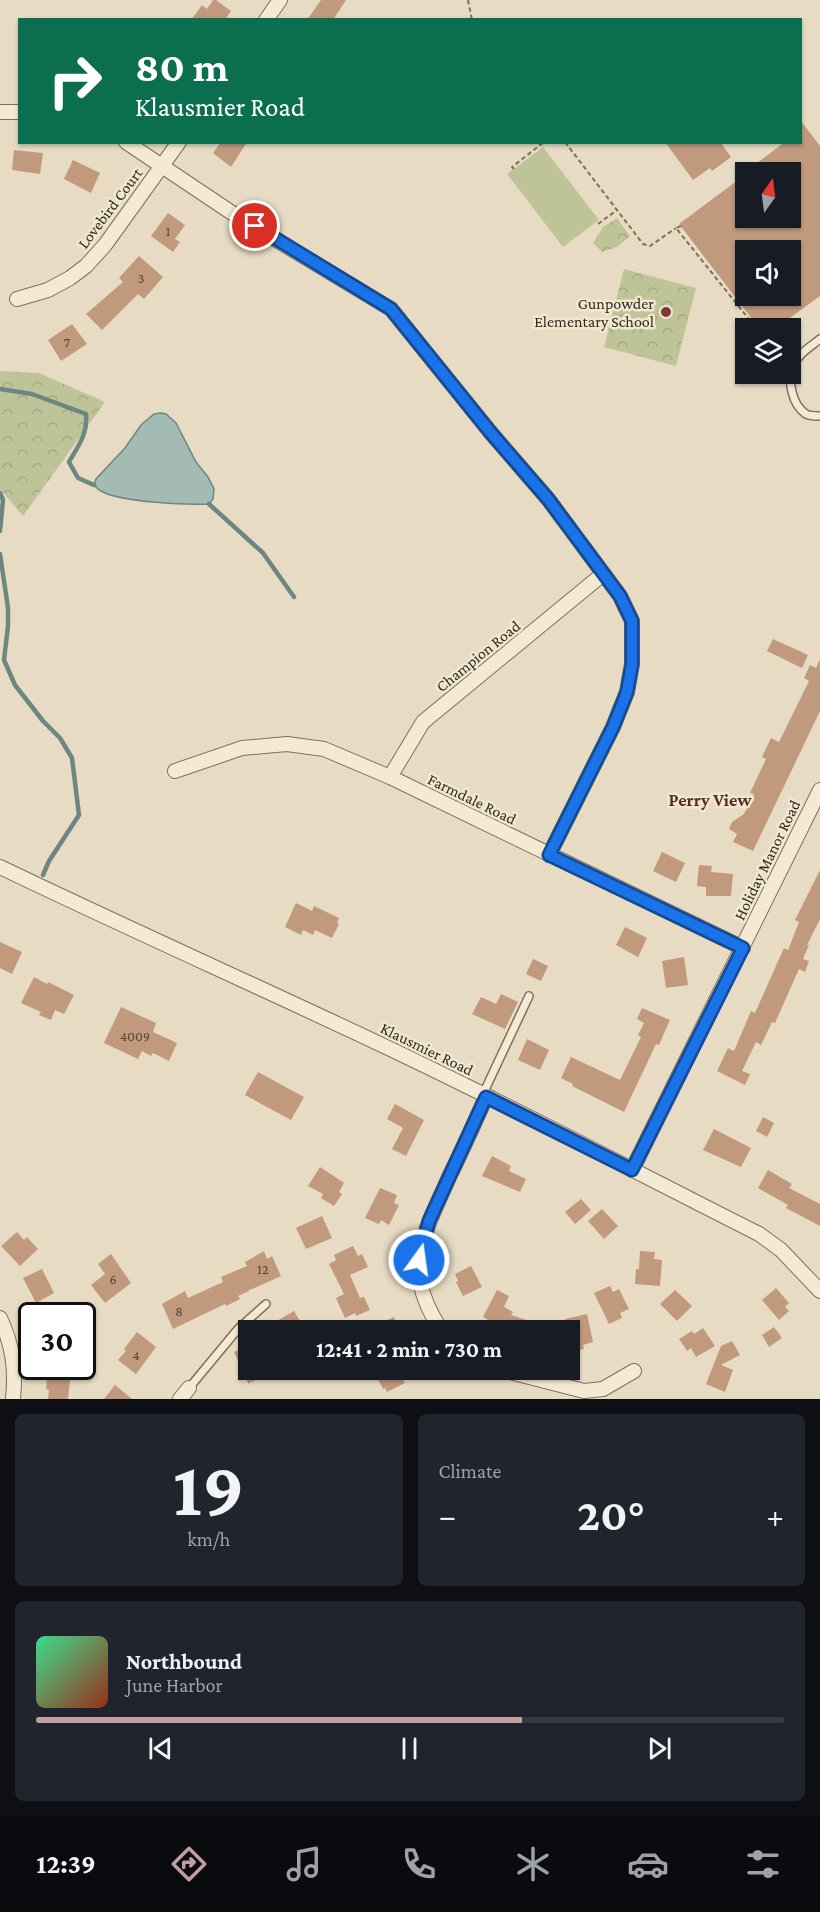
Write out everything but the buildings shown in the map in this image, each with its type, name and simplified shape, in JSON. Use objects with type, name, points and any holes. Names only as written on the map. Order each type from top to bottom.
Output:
[{"type":"street","points":[[267,18],[280,0]]},
{"type":"street","points":[[0,112],[18,112]]},
{"type":"street","points":[[129,144],[235,215],[391,309],[491,433],[548,499],[620,596],[632,621],[632,664],[627,692],[608,737],[549,855]]},
{"type":"street","name":"Lovebird Court","points":[[17,299],[48,290],[86,266],[105,245],[178,144]]},
{"type":"street","name":"Champion Road","points":[[390,777],[423,722],[603,574]]},
{"type":"street","name":"Farmdale Road","points":[[175,771],[242,748],[287,744],[324,749],[390,777],[743,948]]},
{"type":"street","name":"Holiday Manor Road","points":[[632,1170],[820,790]]},
{"type":"street","name":"Klausmier Road","points":[[0,867],[387,1047],[759,1234],[781,1250],[820,1291]]},
{"type":"street","points":[[435,1320],[428,1309],[419,1276],[422,1246],[429,1221],[484,1096]]},
{"type":"street","points":[[0,1318],[15,1363],[13,1399]]},
{"type":"street","points":[[541,1380],[584,1391],[603,1389],[634,1371]]},
{"type":"street","points":[[180,1399],[189,1388]]},
{"type":"lane","points":[[820,339],[799,356],[792,367],[790,382],[794,397],[806,414],[820,416]]},
{"type":"lane","points":[[484,1096],[529,996]]},
{"type":"lane","points":[[189,1388],[238,1329],[266,1304]]},
{"type":"path","points":[[468,0],[472,18]]},
{"type":"path","points":[[514,169],[512,167],[541,144]]},
{"type":"path","points":[[567,144],[647,246],[681,226]]},
{"type":"path","points":[[598,224],[617,210]]},
{"type":"path","points":[[676,228],[748,318]]},
{"type":"green space","points":[[543,147],[599,220],[563,247],[507,174]]},
{"type":"green space","points":[[617,218],[630,236],[617,247],[602,252],[593,243],[603,227]]},
{"type":"green space","points":[[624,269],[696,288],[676,366],[604,347]]},
{"type":"green space","points":[[0,371],[39,373],[105,402],[23,516],[0,489]]},
{"type":"water","points":[[154,414],[166,414],[176,423],[196,462],[208,477],[214,489],[213,499],[209,504],[122,498],[100,491],[94,485],[96,479],[125,448],[141,425]]},
{"type":"waterway","points":[[0,389],[32,394],[86,414],[84,434],[69,462],[78,478],[94,485]]},
{"type":"waterway","points":[[0,493],[3,500],[0,531]]},
{"type":"waterway","points":[[209,504],[263,553],[294,597]]},
{"type":"waterway","points":[[0,554],[8,608],[4,660],[15,685],[43,721],[60,738],[72,758],[79,815],[49,861],[43,875]]},
{"type":"place","name":"Gunpowder Elementary School","points":[[666,312]]},
{"type":"district","name":"Perry View","points":[[710,800]]},
{"type":"route","points":[[255,226],[391,309],[491,433],[548,499],[620,596],[632,621],[632,664],[627,692],[613,727],[549,855],[743,948],[632,1170],[486,1097],[429,1221],[419,1260]]}]
